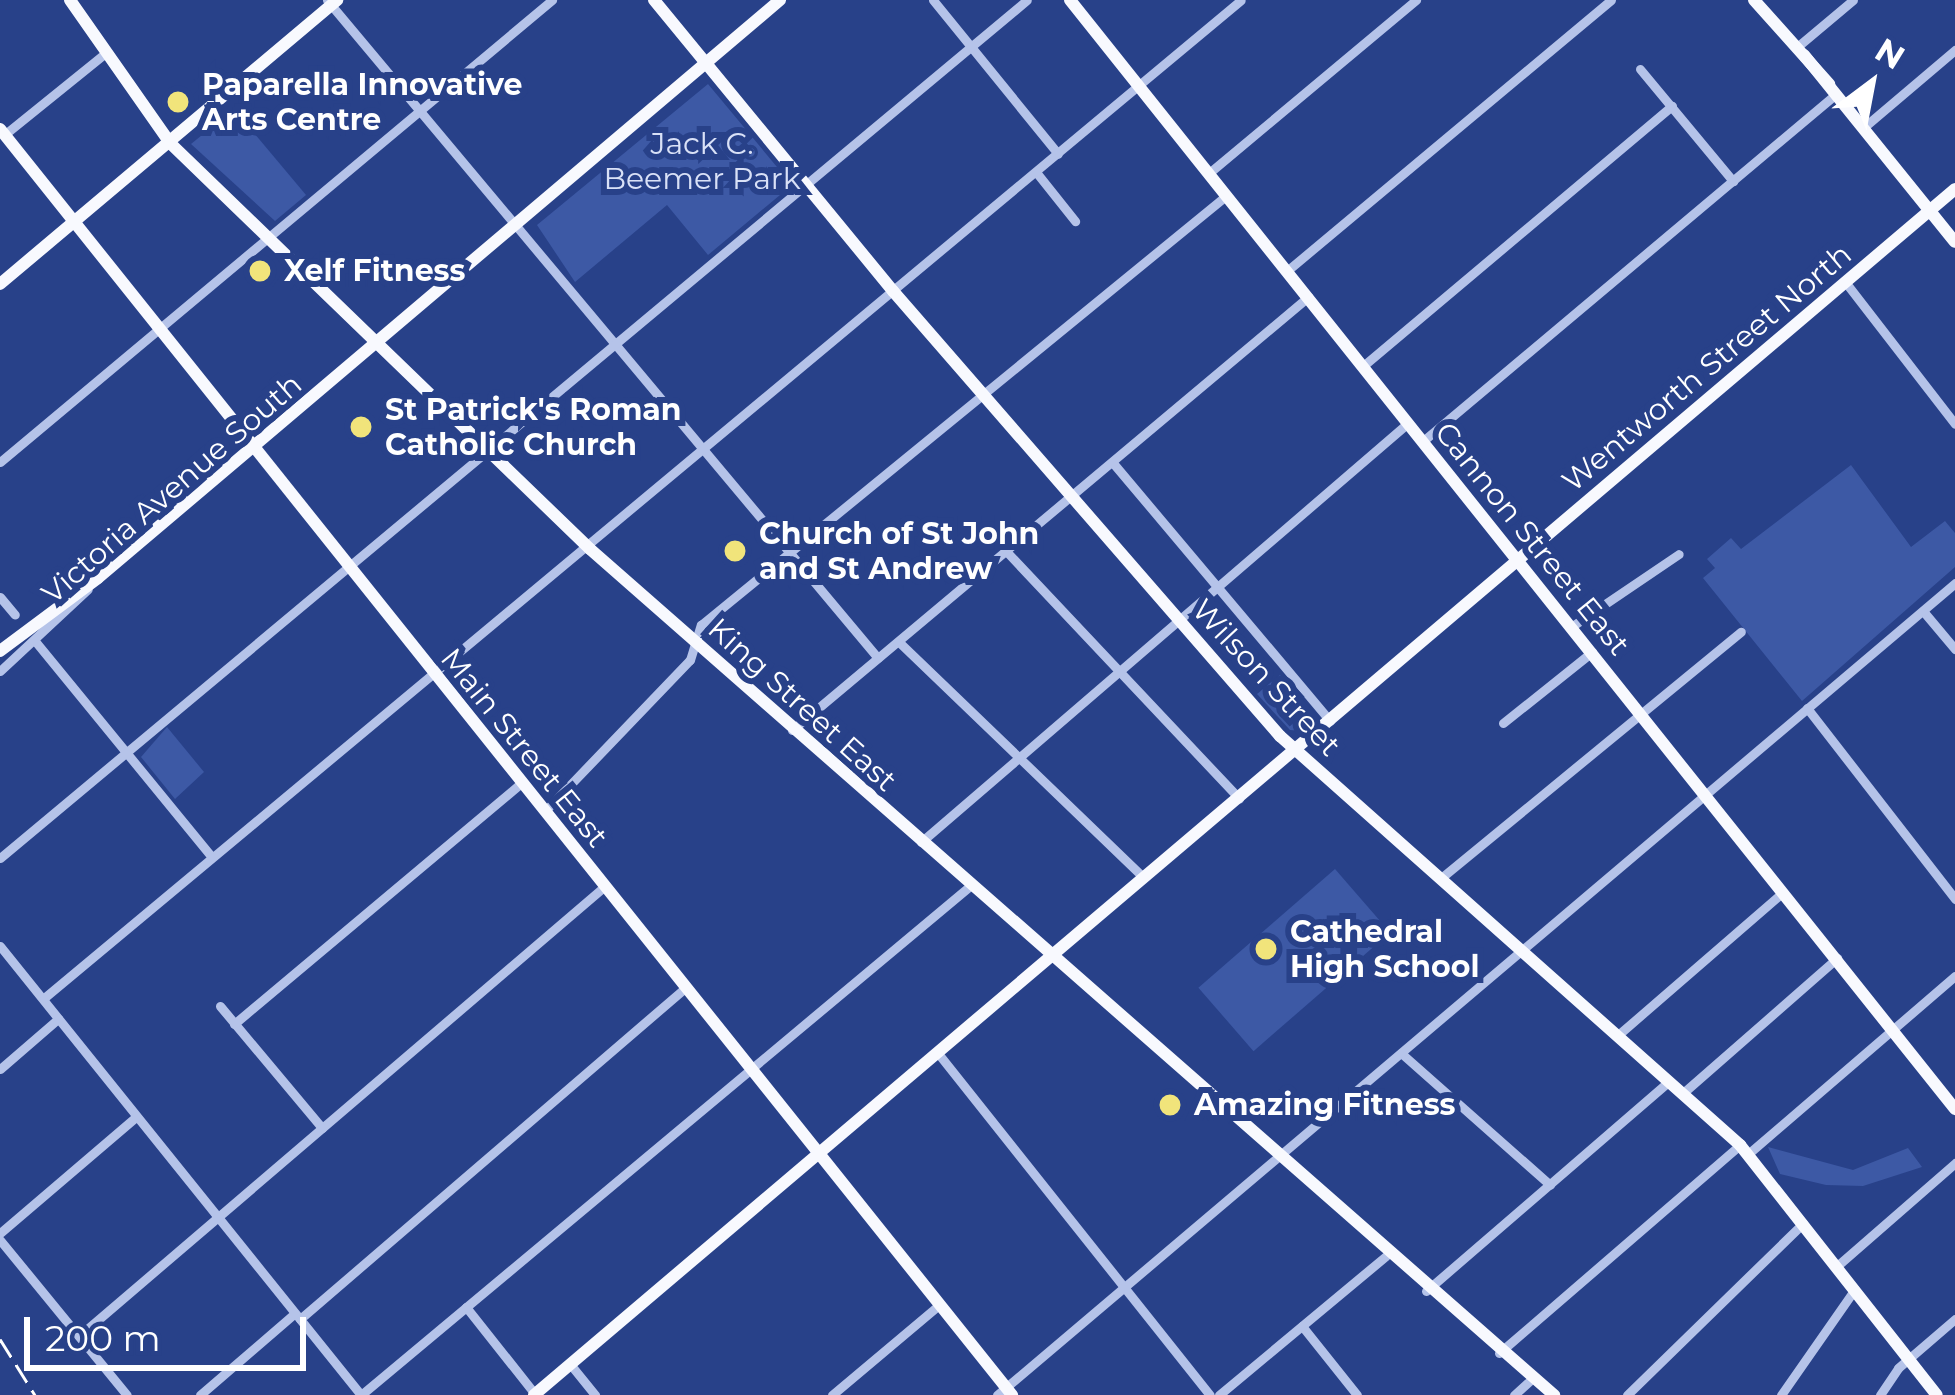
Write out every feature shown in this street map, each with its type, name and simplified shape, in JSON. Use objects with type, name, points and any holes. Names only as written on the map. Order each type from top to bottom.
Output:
[{"type":"main road","name":"King Street East","points":[[70,0],[170,143],[584,544],[1386,1256],[1554,1395]]},
{"type":"main road","name":"Wilson Street","points":[[654,0],[1070,499],[1294,750],[1744,1150],[1937,1395]]},
{"type":"main road","name":"Victoria Avenue South","points":[[98,578],[780,0]]},
{"type":"main road","name":"Cannon Street East","points":[[1070,0],[1955,1109]]},
{"type":"main road","points":[[1760,1],[1955,242]]},
{"type":"main road","points":[[0,284],[332,2]]},
{"type":"main road","name":"Main Street East","points":[[2,132],[1005,1392]]},
{"type":"main road","name":"Wentworth Street North","points":[[535,1395],[1955,189]]},
{"type":"main road","points":[[0,651],[98,578]]},
{"type":"street","points":[[0,463],[552,0]]},
{"type":"street","points":[[933,0],[1058,154]]},
{"type":"street","points":[[0,858],[1028,0]]},
{"type":"street","points":[[44,998],[1241,0]]},
{"type":"street","points":[[1209,173],[1416,0]]},
{"type":"street","points":[[1288,271],[1611,0]]},
{"type":"street","points":[[1801,51],[1852,0]]},
{"type":"street","points":[[332,2],[878,658]]},
{"type":"street","points":[[1862,128],[1955,50]]},
{"type":"street","points":[[2,132],[107,52]]},
{"type":"street","points":[[1640,69],[1733,181]]},
{"type":"street","points":[[1423,441],[1733,181],[1832,89]]},
{"type":"street","points":[[1363,366],[1672,106]]},
{"type":"street","points":[[1036,172],[1076,221]]},
{"type":"street","points":[[545,812],[690,660],[701,625],[1227,195]]},
{"type":"street","points":[[1846,283],[1955,424]]},
{"type":"street","points":[[792,730],[901,644],[1308,297]]},
{"type":"street","points":[[921,842],[1409,423]]},
{"type":"street","points":[[1113,463],[1330,721]]},
{"type":"street","points":[[1006,551],[1239,798]]},
{"type":"street","points":[[1571,627],[1679,554]]},
{"type":"street","name":"Victoria Avenue South","points":[[0,671],[98,578]]},
{"type":"street","points":[[1005,1392],[1955,583]]},
{"type":"street","points":[[0,597],[15,614]]},
{"type":"street","points":[[1923,611],[1955,649]]},
{"type":"street","points":[[1442,878],[1741,632]]},
{"type":"street","points":[[35,641],[212,857]]},
{"type":"street","points":[[901,644],[1144,878]]},
{"type":"street","points":[[1502,722],[1592,652]]},
{"type":"street","points":[[1807,708],[1955,899]]},
{"type":"street","points":[[234,1024],[522,782]]},
{"type":"street","points":[[79,1336],[604,886]]},
{"type":"street","points":[[0,946],[357,1393],[970,886]]},
{"type":"street","points":[[1618,1035],[1783,892]]},
{"type":"street","points":[[1683,1093],[1837,958]]},
{"type":"street","points":[[1499,1353],[1955,976]]},
{"type":"street","points":[[200,1395],[685,988]]},
{"type":"street","points":[[220,1006],[322,1128]]},
{"type":"street","points":[[0,1070],[58,1019]]},
{"type":"street","points":[[937,1052],[1215,1395],[1386,1256]]},
{"type":"street","points":[[1401,1053],[1550,1185]]},
{"type":"street","points":[[1426,1291],[1669,1081]]},
{"type":"street","points":[[127,1395],[0,1237],[136,1117]]},
{"type":"street","points":[[1837,1266],[1955,1163]]},
{"type":"street","points":[[1627,1395],[1804,1223]]},
{"type":"street","points":[[1781,1395],[1855,1289]]},
{"type":"street","points":[[832,1395],[939,1305]]},
{"type":"street","points":[[466,1307],[535,1395]]},
{"type":"street","points":[[1880,1395],[1909,1359],[1955,1319]]},
{"type":"street","points":[[1302,1326],[1358,1395]]},
{"type":"street","points":[[570,1364],[595,1395]]},
{"type":"street","points":[[1514,1395],[1532,1379]]},
{"type":"green space","name":"Jack C. Beemer Park","points":[[708,84],[792,185],[708,255],[667,205],[575,282],[537,225]]},
{"type":"green space","points":[[234,109],[306,195],[275,221],[191,144]]},
{"type":"green space","points":[[1851,465],[1911,547],[1945,521],[1955,533],[1955,567],[1802,701],[1703,578],[1715,568],[1707,559],[1731,538],[1741,549]]},
{"type":"green space","points":[[1280,675],[1313,714],[1301,731],[1290,730],[1257,694]]},
{"type":"green space","points":[[167,727],[204,772],[175,799],[141,757]]},
{"type":"green space","points":[[1335,869],[1390,932],[1254,1051],[1198,988]]},
{"type":"green space","points":[[1768,1147],[1853,1170],[1908,1148],[1922,1167],[1863,1186],[1826,1185],[1780,1174]]},
{"type":"railway","points":[[0,1339],[35,1395]]},
{"type":"place","name":"Paparella Innovative Arts Centre","points":[[178,102]]},
{"type":"place","name":"Xelf Fitness","points":[[260,271]]},
{"type":"place","name":"St Patrick's Roman Catholic Church","points":[[361,427]]},
{"type":"place","name":"Church of St John and St Andrew","points":[[735,551]]},
{"type":"place","name":"Cathedral High School","points":[[1266,949]]},
{"type":"place","name":"Amazing Fitness","points":[[1170,1105]]}]
